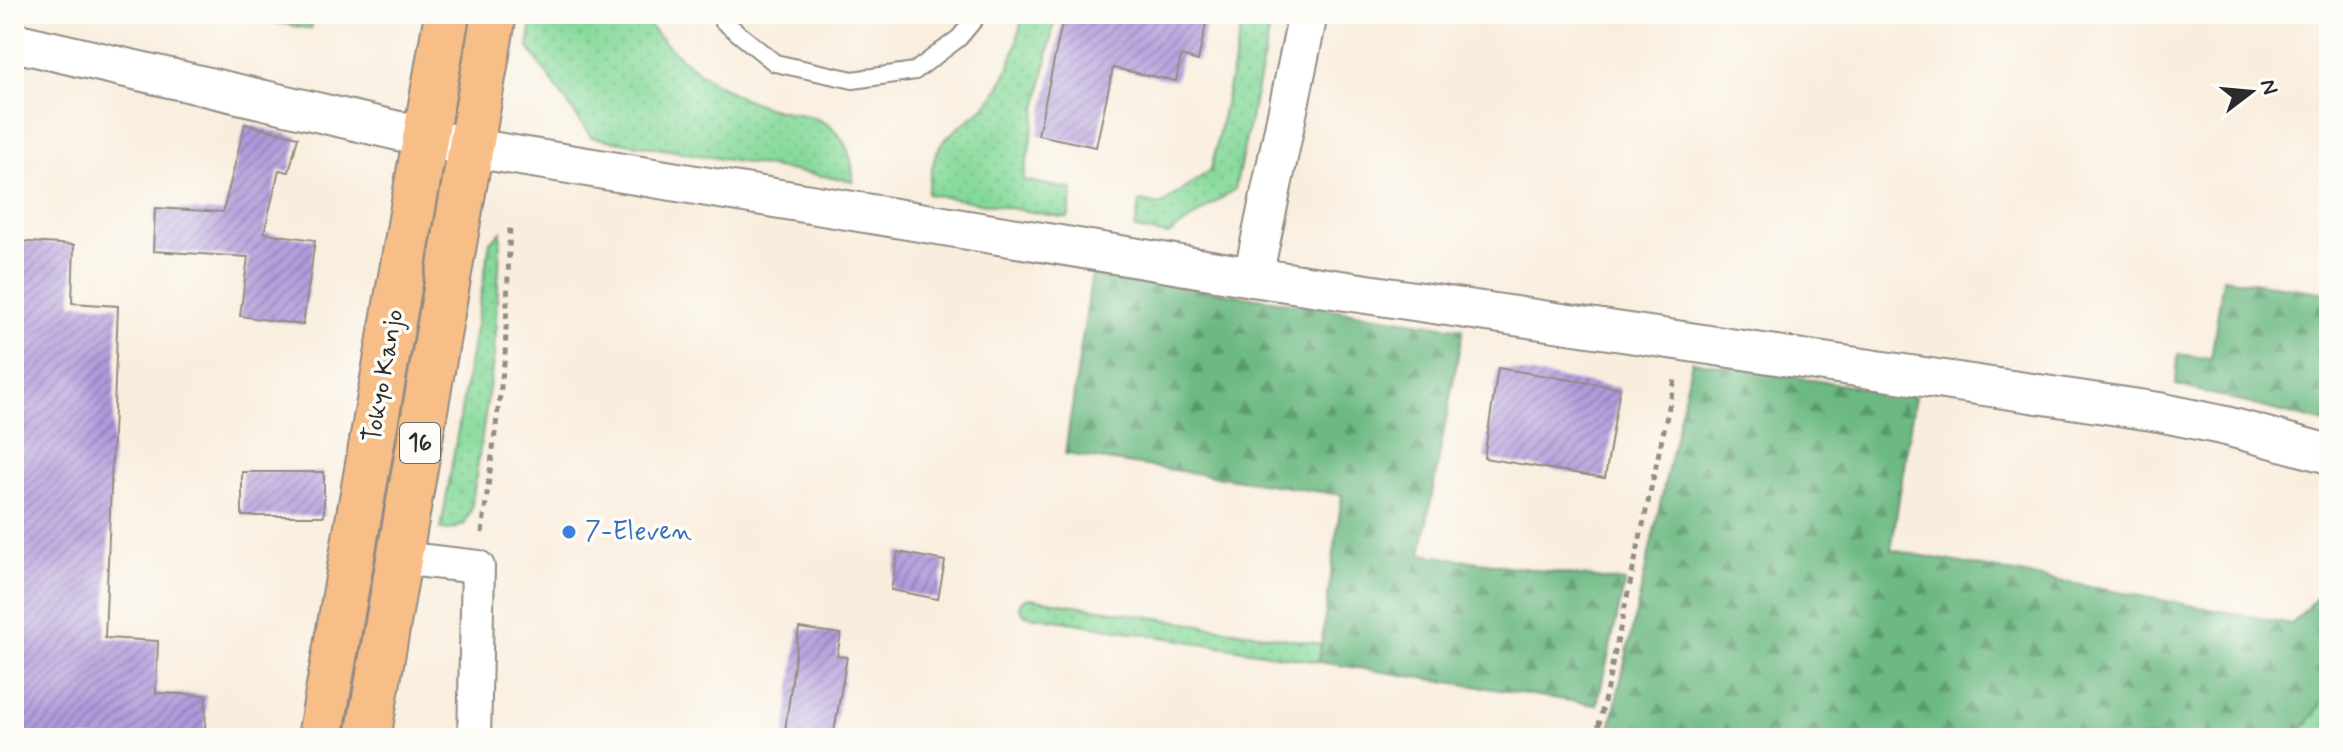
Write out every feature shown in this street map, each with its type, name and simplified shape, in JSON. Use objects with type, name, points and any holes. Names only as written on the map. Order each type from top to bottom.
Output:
[{"type":"highway","name":"Tokyo Kanjo","points":[[320,738],[447,14]]},
{"type":"highway","name":"Tokyo Kanjo","points":[[368,738],[494,14]]},
{"type":"street","points":[[1253,277],[1308,14]]},
{"type":"street","points":[[14,42],[472,148],[1253,277],[2159,412],[2226,426],[2329,454]]},
{"type":"street","points":[[399,558],[478,567],[474,738]]},
{"type":"lane","points":[[719,14],[723,21],[775,63],[853,80],[915,71],[959,38],[979,14]]},
{"type":"path","points":[[478,567],[505,356],[510,224]]},
{"type":"path","points":[[1596,738],[1683,343]]},
{"type":"green space","points":[[231,14],[314,14],[311,29]]},
{"type":"green space","points":[[533,14],[640,14],[681,58],[713,82],[748,100],[817,119],[831,127],[848,152],[853,181],[591,137],[528,47]]},
{"type":"green space","points":[[1023,14],[1056,14],[1023,180],[1073,190],[1068,218],[927,194],[932,166],[940,147],[989,102],[1000,86],[1013,56]]},
{"type":"green space","points":[[1244,14],[1273,14],[1235,189],[1168,235],[1135,229],[1140,201],[1161,205],[1211,170]]},
{"type":"green space","points":[[501,232],[494,355],[471,510],[464,525],[441,529],[490,242]]},
{"type":"green space","points":[[1092,273],[1463,329],[1421,554],[1625,582],[1597,705],[1319,662],[1342,495],[1065,454]]},
{"type":"green space","points":[[2223,278],[2329,293],[2329,424],[2176,385],[2178,354],[2211,359]]},
{"type":"green space","points":[[1692,361],[1915,396],[1891,550],[2292,624],[2329,584],[2329,695],[2295,738],[1608,738]]},
{"type":"green space","points":[[1030,598],[1321,644],[1319,662],[1025,615],[1019,606],[1022,600]]},
{"type":"green space","points":[[2329,695],[2329,738],[2295,738]]},
{"type":"building","points":[[1064,14],[1208,14],[1198,61],[1181,56],[1176,81],[1113,68],[1096,147],[1038,135]]},
{"type":"building","points":[[245,124],[298,137],[289,172],[279,170],[264,233],[315,240],[303,325],[240,316],[248,257],[153,251],[155,208],[223,212]]},
{"type":"building","points":[[14,241],[74,245],[72,303],[118,306],[105,638],[158,641],[156,693],[206,695],[205,738],[14,738]]},
{"type":"building","points":[[1498,368],[1620,388],[1605,478],[1484,458]]},
{"type":"building","points":[[242,472],[324,472],[324,516],[242,516]]},
{"type":"building","points":[[898,552],[945,561],[938,599],[891,590]]},
{"type":"building","points":[[799,628],[841,634],[837,656],[847,657],[833,738],[784,738]]},
{"type":"place","name":"7-Eleven","points":[[569,532]]}]
